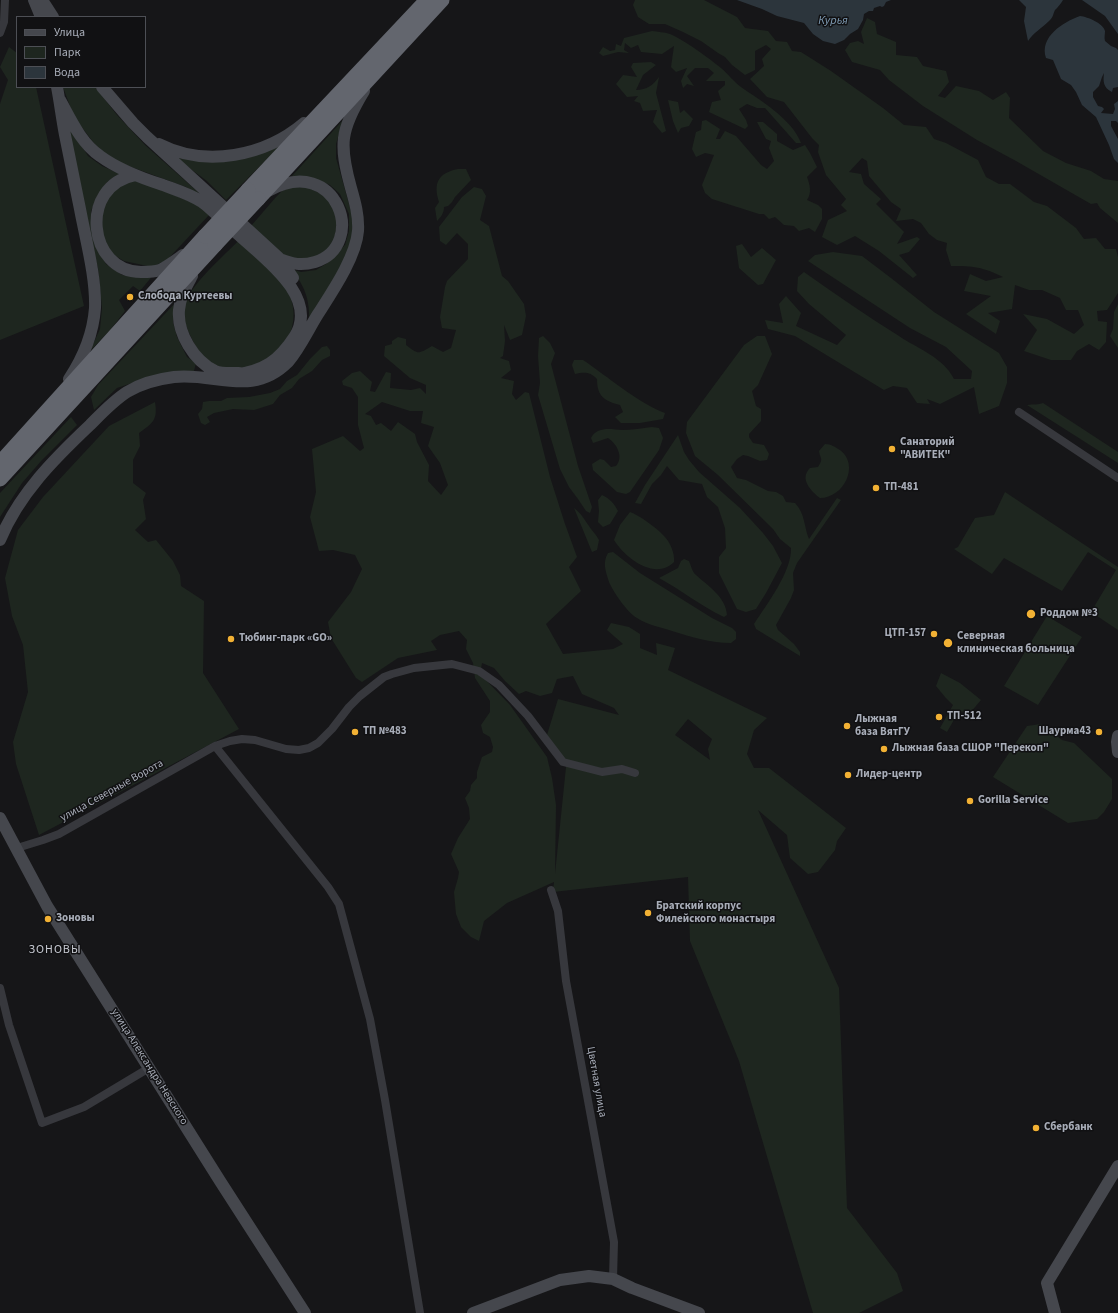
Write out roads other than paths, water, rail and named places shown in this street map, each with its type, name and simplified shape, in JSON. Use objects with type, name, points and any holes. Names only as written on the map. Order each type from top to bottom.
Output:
[{"type":"highway","points":[[256,194],[336,96],[427,0]]},
{"type":"highway","points":[[0,463],[56,400],[380,67],[442,0]]},
{"type":"highway","points":[[0,479],[198,253]]},
{"type":"street","points":[[34,0],[41,16]]},
{"type":"street","points":[[42,0],[52,16]]},
{"type":"street","points":[[0,33],[4,22],[5,3]]},
{"type":"street","points":[[0,540],[16,509],[33,485],[69,445],[115,401],[127,392],[151,382],[176,377],[240,382],[255,381],[273,374],[288,361],[337,284],[355,247],[358,232],[357,216],[346,172],[342,142],[347,122],[356,103],[380,67]]},
{"type":"street","points":[[56,400],[80,363],[92,328],[95,308],[90,260],[57,88]]},
{"type":"street","points":[[103,88],[147,137],[280,259],[300,291],[305,308],[306,324],[300,344]]},
{"type":"street","points":[[147,137],[171,150],[195,156],[212,157],[242,154],[276,142],[294,132],[336,96]]},
{"type":"street","points":[[60,100],[73,124],[90,147],[98,155],[111,164],[135,175],[184,193],[203,202],[283,276],[294,291],[301,316],[297,332],[286,350],[276,360],[262,369],[247,373],[203,378]]},
{"type":"street","points":[[135,175],[128,176],[113,183],[100,201],[96,221],[100,244],[105,254],[114,263],[124,269],[134,272],[143,272],[160,269],[198,253]]},
{"type":"street","points":[[256,194],[282,184],[301,181],[310,182],[323,188],[330,194],[339,209],[341,220],[341,238],[330,255],[323,260],[306,265],[293,264],[280,259]]},
{"type":"street","points":[[198,253],[181,299],[179,319],[184,337],[193,352],[215,371],[226,373],[247,373]]},
{"type":"street","points":[[1019,412],[1118,478]]},
{"type":"street","name":"улица Северные Ворота","points":[[17,848],[60,834],[215,746],[242,739],[255,740],[286,749],[299,750],[309,748],[318,743],[332,729],[360,696],[384,677],[414,668],[452,664],[479,670],[499,685],[528,716],[563,762],[602,772],[622,769],[635,773]]},
{"type":"street","points":[[1118,736],[1118,752]]},
{"type":"street","points":[[215,746],[340,904],[370,1019],[385,1100],[420,1313]]},
{"type":"street","name":"улица Александра Невского","points":[[0,818],[47,906],[305,1313]]},
{"type":"street","name":"Цветная улица","points":[[551,890],[558,912],[566,981],[614,1242],[613,1279]]},
{"type":"street","points":[[0,988],[9,1025],[42,1123],[84,1107],[149,1068]]},
{"type":"street","points":[[1056,1313],[1047,1283],[1118,1166]]},
{"type":"street","points":[[473,1313],[560,1280],[588,1276],[613,1279],[632,1288],[698,1313]]},
{"type":"water","name":"Курья","points":[[737,0],[891,0],[886,2],[884,6],[874,8],[873,11],[869,11],[864,14],[863,20],[858,29],[844,40],[835,44],[823,41],[813,34],[804,23],[777,16]]},
{"type":"water","points":[[1019,0],[1063,0],[1055,10],[1050,20],[1028,41],[1024,21],[1026,7]]},
{"type":"water","points":[[1082,0],[1118,0],[1118,34],[1105,16]]},
{"type":"water","points":[[1080,16],[1091,19],[1101,25],[1105,31],[1105,41],[1118,50],[1118,87],[1113,88],[1112,92],[1105,86],[1104,73],[1099,86],[1093,92],[1093,97],[1098,106],[1104,109],[1101,113],[1113,114],[1115,109],[1114,104],[1118,101],[1118,123],[1116,121],[1111,121],[1111,126],[1118,139],[1118,163],[1114,159],[1096,117],[1082,105],[1071,85],[1061,79],[1053,60],[1046,58],[1046,43],[1049,37],[1060,26]]},
{"type":"place","name":"Слобода Куртеевы","points":[[130,297]]},
{"type":"place","name":"Санаторий \"АВИТЕК\"","points":[[892,449]]},
{"type":"place","name":"ТП-481","points":[[876,488]]},
{"type":"place","name":"Роддом №3","points":[[1031,614]]},
{"type":"place","name":"ЦТП-157","points":[[934,634]]},
{"type":"place","name":"Тюбинг-парк «GO»","points":[[231,639]]},
{"type":"place","name":"Северная клиническая больница","points":[[948,643]]},
{"type":"place","name":"ТП-512","points":[[939,717]]},
{"type":"place","name":"Лыжная база ВятГУ","points":[[847,726]]},
{"type":"place","name":"ТП №483","points":[[355,732]]},
{"type":"place","name":"Шаурма43","points":[[1099,732]]},
{"type":"place","name":"Лыжная база СШОР \"Перекоп\"","points":[[884,749]]},
{"type":"place","name":"Лидер-центр","points":[[848,775]]},
{"type":"place","name":"Gorilla Service","points":[[970,801]]},
{"type":"place","name":"Братский корпус Филейского монастыря","points":[[648,913]]},
{"type":"place","name":"Зоновы","points":[[48,919]]},
{"type":"place","name":"Сбербанк","points":[[1036,1128]]},
{"type":"district","name":"ЗОНОВЫ","points":[[55,950]]}]
